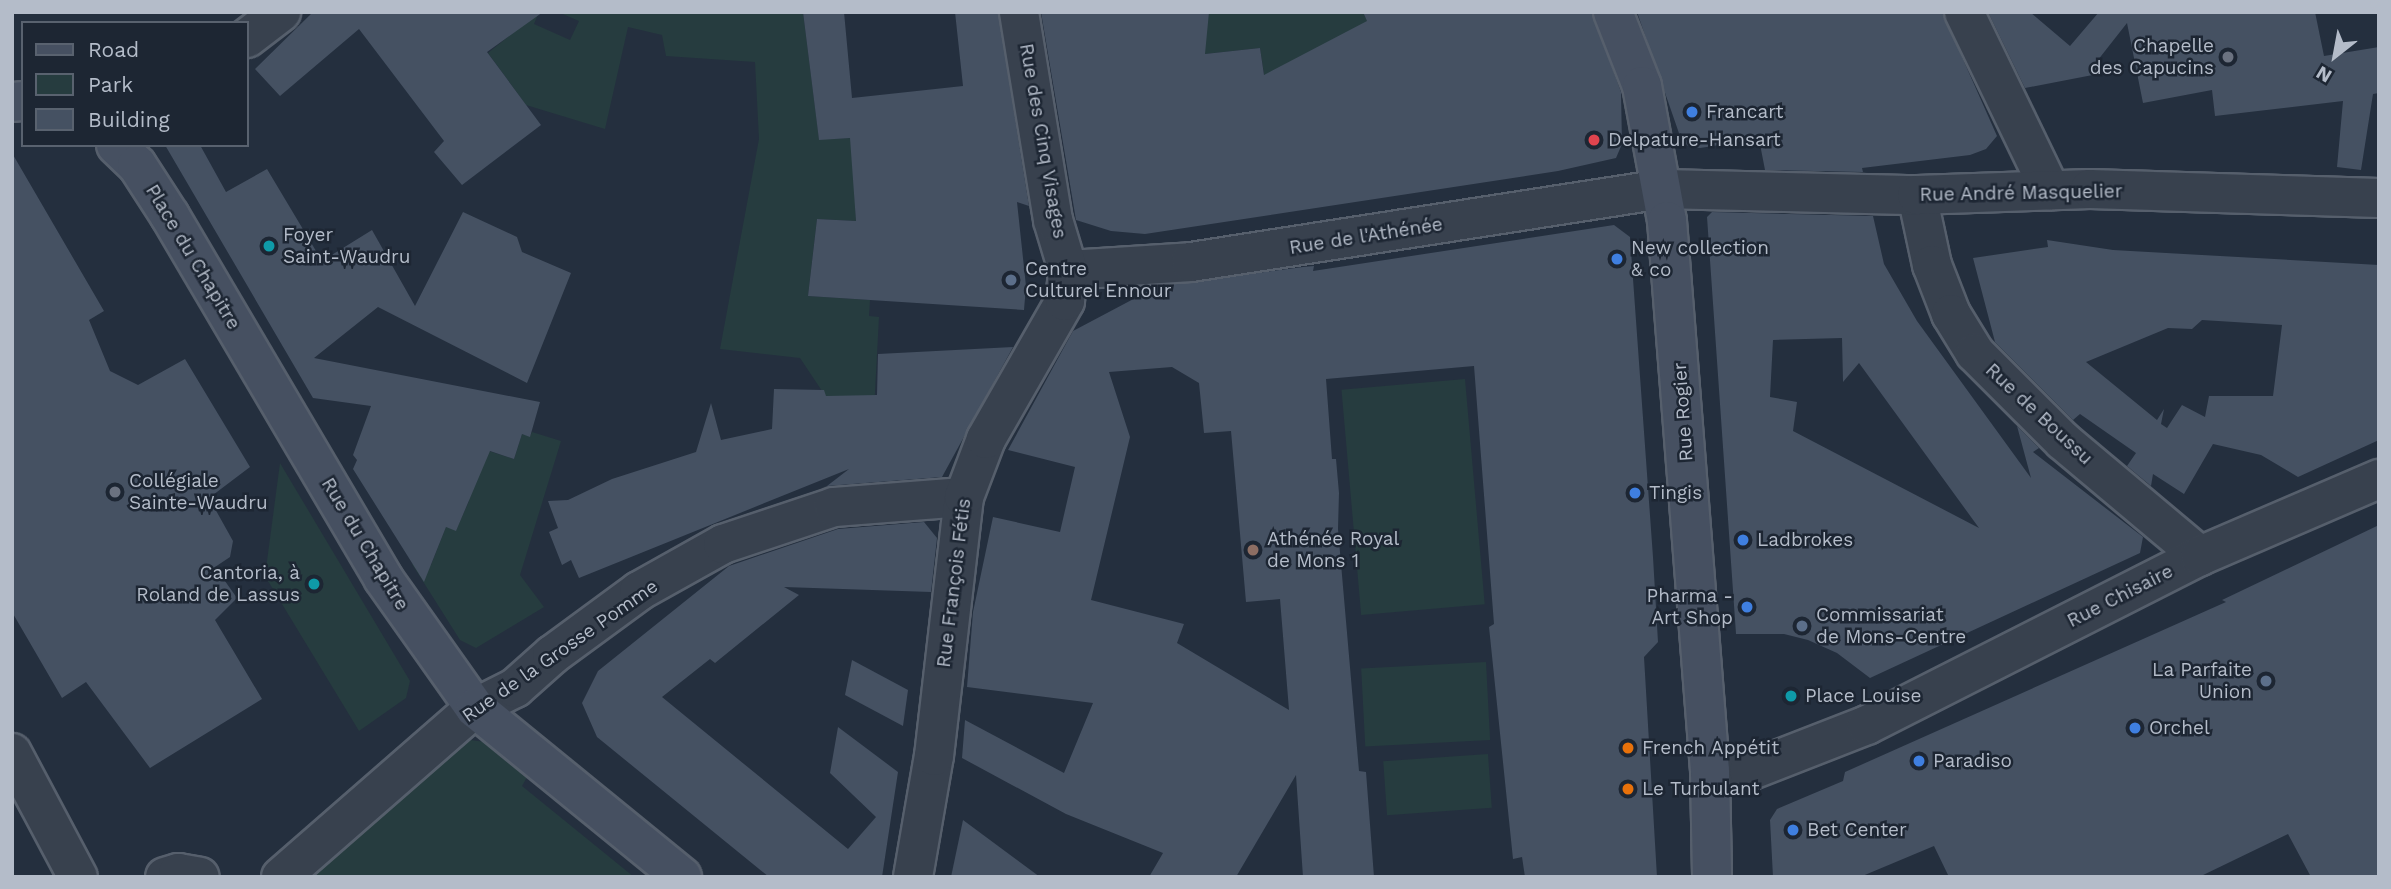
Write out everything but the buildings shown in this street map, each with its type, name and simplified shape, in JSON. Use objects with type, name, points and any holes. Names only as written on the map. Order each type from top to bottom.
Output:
[{"type":"street","points":[[248,37],[281,12]]},
{"type":"street","name":"Rue des Cinq Visages","points":[[1019,12],[1053,220],[1068,270]]},
{"type":"street","name":"Rue Rogier","points":[[1613,12],[1642,86],[1663,189],[1684,406],[1697,636],[1710,772]]},
{"type":"street","points":[[1964,12],[2050,190]]},
{"type":"street","name":"Place du Chapitre","points":[[118,147],[136,165],[170,216],[264,375]]},
{"type":"street","name":"Rue de l'Athénée","points":[[1068,270],[1216,258],[1663,189]]},
{"type":"street","name":"Rue André Masquelier","points":[[1663,189],[1917,195],[2050,190],[2379,198]]},
{"type":"street","name":"Rue de Boussu","points":[[1917,195],[1932,265],[1951,314],[1975,354],[2063,441],[2200,556]]},
{"type":"street","name":"Rue François Fétis","points":[[913,877],[934,756],[964,497],[986,439],[1065,301],[1068,270]]},
{"type":"street","name":"Rue du Chapitre","points":[[264,375],[383,578],[475,708],[682,877]]},
{"type":"street","name":"Rue Chisaire","points":[[1710,772],[1749,771],[1867,725],[2200,556],[2379,478]]},
{"type":"street","name":"Rue de la Grosse Pomme","points":[[281,877],[475,708],[515,688],[639,591],[723,544],[834,507],[964,497]]},
{"type":"street","points":[[12,754],[78,877]]},
{"type":"street","points":[[1710,772],[1712,877]]},
{"type":"street","points":[[165,877],[178,873],[200,877]]},
{"type":"green space","points":[[539,12],[534,24],[570,40],[579,21],[558,12],[803,12],[819,139],[852,138],[856,221],[817,219],[808,296],[870,300],[869,316],[879,317],[874,411],[826,397],[800,358],[720,349],[759,139],[755,62],[666,56],[662,35],[628,27],[605,129],[526,105],[488,53]]},
{"type":"green space","points":[[1157,12],[1363,12],[1369,24],[1267,93],[1260,48],[1205,54]]},
{"type":"green space","points":[[1465,379],[1485,604],[1361,615],[1341,390]]},
{"type":"green space","points":[[532,432],[561,441],[520,575],[544,607],[476,648],[460,640],[412,564],[431,565],[446,527],[456,530],[469,501],[450,493],[473,446],[514,459],[522,434],[530,436]]},
{"type":"green space","points":[[280,463],[410,681],[406,698],[359,731],[265,576]]},
{"type":"green space","points":[[1486,662],[1490,740],[1365,746],[1361,669]]},
{"type":"green space","points":[[463,739],[485,742],[527,777],[522,786],[634,877],[301,877]]},
{"type":"green space","points":[[1488,754],[1492,808],[1387,815],[1383,761]]},
{"type":"place","name":"Chapelle des Capucins","points":[[2228,57]]},
{"type":"place","name":"Francart","points":[[1692,112]]},
{"type":"place","name":"Delpature-Hansart","points":[[1594,140]]},
{"type":"place","name":"Foyer Saint-Waudru","points":[[269,246]]},
{"type":"place","name":"New collection & co","points":[[1617,259]]},
{"type":"place","name":"Centre Culturel Ennour","points":[[1011,280]]},
{"type":"place","name":"Collégiale Sainte-Waudru","points":[[115,492]]},
{"type":"place","name":"Tingis","points":[[1635,493]]},
{"type":"place","name":"Ladbrokes","points":[[1743,540]]},
{"type":"place","name":"Athénée Royal de Mons 1","points":[[1253,550]]},
{"type":"place","name":"Cantoria, à Roland de Lassus","points":[[314,584]]},
{"type":"place","name":"Pharma - Art Shop","points":[[1747,607]]},
{"type":"place","name":"Commissariat de Mons-Centre","points":[[1802,626]]},
{"type":"place","name":"La Parfaite Union","points":[[2266,681]]},
{"type":"place","name":"Place Louise","points":[[1791,696]]},
{"type":"place","name":"Orchel","points":[[2135,728]]},
{"type":"place","name":"French Appétit","points":[[1628,748]]},
{"type":"place","name":"Paradiso","points":[[1919,761]]},
{"type":"place","name":"Le Turbulant","points":[[1628,789]]},
{"type":"place","name":"Bet Center","points":[[1793,830]]}]
